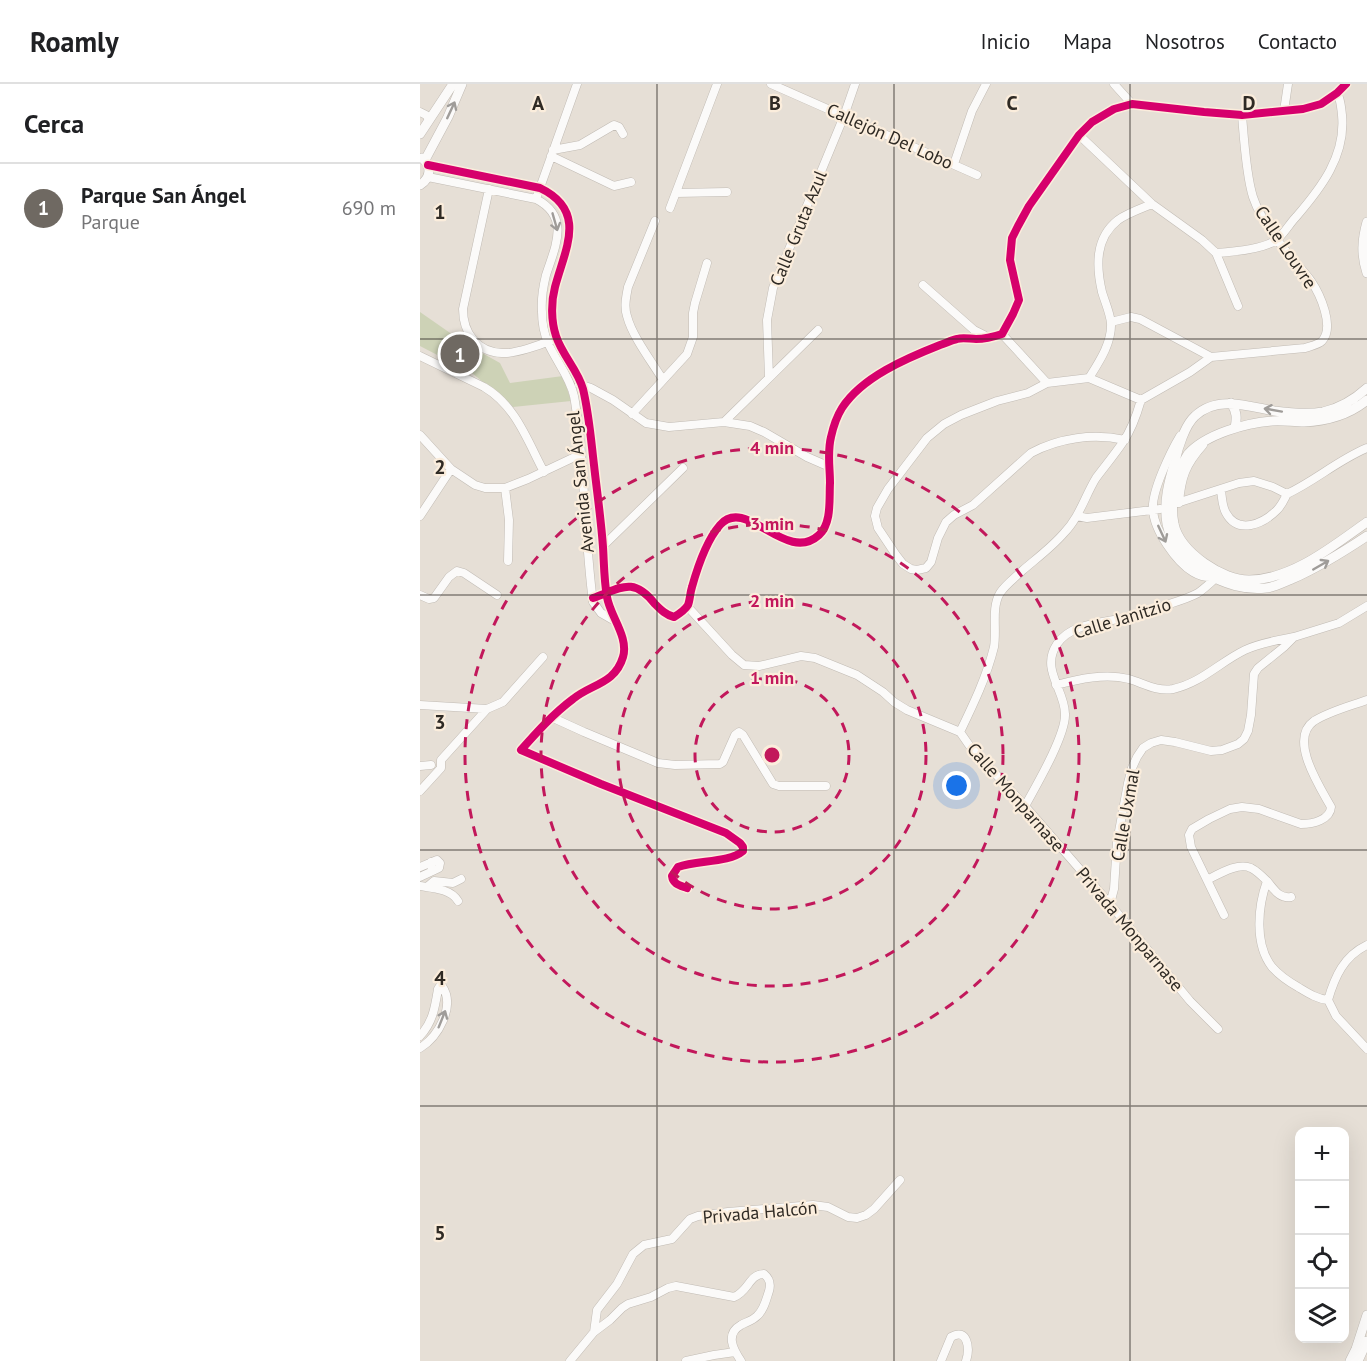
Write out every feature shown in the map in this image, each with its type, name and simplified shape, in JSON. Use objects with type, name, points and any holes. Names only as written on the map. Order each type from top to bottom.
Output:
[{"type":"street","points":[[428,177],[536,199],[577,84]]},
{"type":"street","points":[[670,208],[717,84]]},
{"type":"street","name":"Callejón Del Lobo","points":[[771,84],[977,175]]},
{"type":"street","name":"Calle Gruta Azul","points":[[769,377],[767,320],[773,288],[855,84]]},
{"type":"street","points":[[954,165],[972,111],[986,84]]},
{"type":"street","points":[[1114,84],[1132,104]]},
{"type":"street","points":[[1284,111],[1288,84]]},
{"type":"street","points":[[615,621],[601,613],[593,602],[593,598],[616,588],[637,587],[667,615],[674,617],[687,606],[704,554],[717,528],[726,520],[738,518],[748,520],[791,542],[809,540],[822,532],[829,511],[829,448],[841,410],[858,390],[874,378],[921,352],[958,338],[986,339],[1002,334],[1019,300],[1010,260],[1012,238],[1029,206],[1079,135],[1100,116],[1132,104],[1242,115],[1303,109],[1321,104],[1346,84]]},
{"type":"street","points":[[420,134],[435,110],[459,85]]},
{"type":"street","points":[[420,185],[429,173],[424,160],[438,136],[459,85]]},
{"type":"street","points":[[1216,253],[1240,251],[1267,245],[1277,240],[1319,187],[1337,157],[1343,129],[1340,99],[1337,93]]},
{"type":"street","points":[[435,110],[438,136]]},
{"type":"street","points":[[420,112],[429,119]]},
{"type":"street","name":"Calle Louvre","points":[[1141,400],[1211,357],[1305,348],[1322,341],[1326,333],[1328,324],[1325,311],[1312,282],[1277,240],[1264,221],[1253,198],[1242,115]]},
{"type":"street","points":[[552,153],[580,145],[614,125],[619,127],[623,134]]},
{"type":"street","points":[[1079,135],[1152,204],[1202,240],[1216,253],[1238,306]]},
{"type":"street","points":[[552,153],[614,186],[631,182]]},
{"type":"street","name":"Avenida San Ángel","points":[[424,160],[540,188],[549,192],[565,210],[570,236],[553,294],[553,317],[556,338],[582,385],[589,419],[606,593],[624,643],[623,657],[618,668],[609,678],[578,695],[551,717],[521,750],[708,825],[735,838],[740,843],[743,851],[736,856],[678,867],[672,876],[673,881],[687,888]]},
{"type":"street","points":[[489,189],[463,309],[466,330],[481,346],[493,352],[504,353],[556,338]]},
{"type":"street","points":[[675,193],[727,192]]},
{"type":"street","name":"Avenida San Ángel","points":[[536,199],[551,210],[558,227],[556,246],[542,296],[543,325],[548,342],[568,380],[574,397],[593,598]]},
{"type":"street","points":[[1089,378],[1101,359],[1110,334],[1111,322],[1099,274],[1098,253],[1101,241],[1117,220],[1152,204]]},
{"type":"street","points":[[655,221],[628,287],[626,308],[631,327],[663,380]]},
{"type":"street","points":[[1367,222],[1362,244],[1367,273]]},
{"type":"street","points":[[632,414],[682,361],[690,346],[693,337],[695,303],[707,263]]},
{"type":"street","points":[[923,285],[986,339]]},
{"type":"street","points":[[1111,322],[1131,317],[1144,320],[1211,357]]},
{"type":"street","points":[[724,422],[818,330]]},
{"type":"street","points":[[1002,334],[1047,383]]},
{"type":"street","points":[[420,356],[494,392],[513,413],[544,472]]},
{"type":"street","points":[[960,732],[982,681],[993,648],[996,634],[997,601],[1001,592],[1064,534],[1077,516],[1097,477],[1125,440],[1134,423],[1141,400],[1089,378],[1047,383],[1028,393],[975,408],[944,424],[927,438],[888,489],[877,508],[875,516],[878,528],[903,564],[911,569],[926,568],[931,562],[938,538],[946,522],[973,505],[1031,453],[1041,447],[1073,439],[1100,436],[1125,440]]},
{"type":"street","points":[[568,380],[591,388],[613,400],[646,423],[669,427],[724,422],[750,426],[830,467]]},
{"type":"street","points":[[1215,578],[1193,573],[1172,552],[1162,538],[1154,499],[1163,469],[1189,422],[1196,414],[1210,407],[1231,403],[1297,414],[1322,412],[1348,402],[1367,388]]},
{"type":"street","points":[[1367,400],[1330,419],[1303,422],[1271,421],[1235,428],[1207,441],[1188,454],[1184,461],[1176,481],[1173,507],[1176,531],[1191,551],[1215,570],[1250,580],[1281,575],[1294,569],[1367,522]]},
{"type":"street","points":[[1231,403],[1237,416],[1235,428]]},
{"type":"street","points":[[1189,422],[1177,453],[1167,493],[1167,520],[1176,546],[1206,574],[1242,587],[1267,588],[1312,570],[1350,547],[1363,538],[1355,531]]},
{"type":"street","points":[[420,435],[451,469],[485,488],[505,488],[581,454]]},
{"type":"street","points":[[1207,441],[1186,467],[1178,503],[1239,483],[1254,481],[1287,494]]},
{"type":"street","points":[[1221,490],[1227,515],[1238,524],[1248,526],[1265,520],[1273,514],[1287,494],[1301,488],[1354,453],[1367,448]]},
{"type":"street","points":[[603,546],[682,468]]},
{"type":"street","points":[[420,516],[451,469]]},
{"type":"street","points":[[505,488],[509,520],[508,561]]},
{"type":"street","points":[[1077,516],[1087,518],[1156,509]]},
{"type":"street","points":[[1345,537],[1350,547]]},
{"type":"street","points":[[420,595],[429,599],[434,598],[449,577],[458,571],[497,595]]},
{"type":"street","name":"Calle Janitzio","points":[[1025,806],[1049,762],[1066,714],[1052,675],[1052,655],[1056,645],[1070,631],[1131,617],[1175,602],[1198,593],[1215,578]]},
{"type":"street","name":"Calle Monparnase","points":[[687,606],[744,665],[759,666],[801,656],[815,658],[857,675],[907,710],[960,732],[1069,858]]},
{"type":"street","name":"Calle Uxmal","points":[[1110,904],[1114,889],[1117,842],[1128,783],[1137,757],[1143,748],[1161,740],[1211,751],[1238,744],[1248,731],[1254,674],[1258,668],[1294,637],[1339,623],[1367,606]]},
{"type":"street","points":[[1056,685],[1074,680],[1110,677],[1171,689],[1205,676],[1244,650],[1294,637]]},
{"type":"street","points":[[420,791],[441,768],[441,760],[487,709],[503,702],[543,657]]},
{"type":"street","points":[[1224,915],[1191,847],[1189,835],[1192,829],[1230,809],[1242,807],[1259,809],[1301,824],[1325,818],[1332,810],[1308,762],[1304,739],[1306,729],[1313,722],[1333,712],[1367,700]]},
{"type":"street","points":[[420,705],[487,709]]},
{"type":"street","points":[[551,717],[658,763],[675,765],[720,764],[735,735],[739,732],[773,784],[826,786]]},
{"type":"street","points":[[420,766],[431,765]]},
{"type":"street","name":"Privada Monparnase","points":[[1069,858],[1190,1001],[1218,1029]]},
{"type":"street","points":[[420,867],[433,866],[420,877]]},
{"type":"street","points":[[1208,880],[1230,869],[1251,868],[1267,880],[1279,895],[1284,898],[1291,897]]},
{"type":"street","points":[[423,886],[434,881],[453,883],[461,879]]},
{"type":"street","points":[[1267,880],[1260,913],[1260,934],[1264,952],[1272,966],[1294,985],[1320,999],[1328,1000]]},
{"type":"street","points":[[423,886],[447,892],[456,897],[458,901]]},
{"type":"street","points":[[1367,945],[1356,950],[1344,963],[1334,981],[1328,1000],[1336,1016],[1367,1049]]},
{"type":"street","points":[[420,1036],[434,1015],[438,989],[442,986],[447,1000],[446,1012],[437,1031],[420,1048]]},
{"type":"street","name":"Privada Halcón","points":[[594,1332],[597,1310],[617,1284],[633,1254],[644,1245],[672,1239],[690,1219],[728,1212],[813,1205],[828,1207],[848,1217],[857,1218],[874,1209],[900,1180]]},
{"type":"street","points":[[570,1361],[594,1332],[628,1304],[676,1286],[734,1297],[745,1290],[756,1275],[764,1274],[770,1282],[766,1301],[754,1319],[739,1325],[732,1334],[731,1342],[741,1361]]},
{"type":"street","points":[[1350,1361],[1367,1315]]},
{"type":"street","points":[[941,1361],[951,1337],[958,1334],[968,1343],[966,1361]]},
{"type":"street","points":[[1358,1361],[1367,1341]]},
{"type":"street","points":[[686,1361],[714,1354],[735,1352]]},
{"type":"green space","points":[[420,312],[466,344],[500,363],[510,383],[563,376],[571,401],[513,407],[472,373],[420,346]]},
{"type":"cycle path","points":[[593,598],[619,588],[633,587],[647,595],[664,612],[674,617],[688,605],[691,589],[711,538],[720,525],[730,518],[742,518],[793,542],[806,542],[819,535],[826,524],[829,511],[830,443],[835,422],[842,408],[861,387],[873,378],[914,356],[955,339],[983,339],[1002,334],[1019,300],[1010,260],[1012,238],[1029,206],[1079,135],[1092,122],[1114,109],[1132,104],[1242,115],[1303,109],[1321,104],[1346,84]]},
{"type":"cycle path","points":[[428,165],[540,188],[555,197],[564,208],[568,219],[567,245],[553,299],[553,324],[559,343],[578,375],[585,398],[600,516],[607,597],[621,634],[624,649],[623,657],[614,673],[566,705],[521,750],[726,833],[740,843],[743,851],[730,858],[678,867],[672,876],[673,879],[677,884],[687,888]]},
{"type":"place","name":"Parque San Ángel","points":[[460,354]]}]
